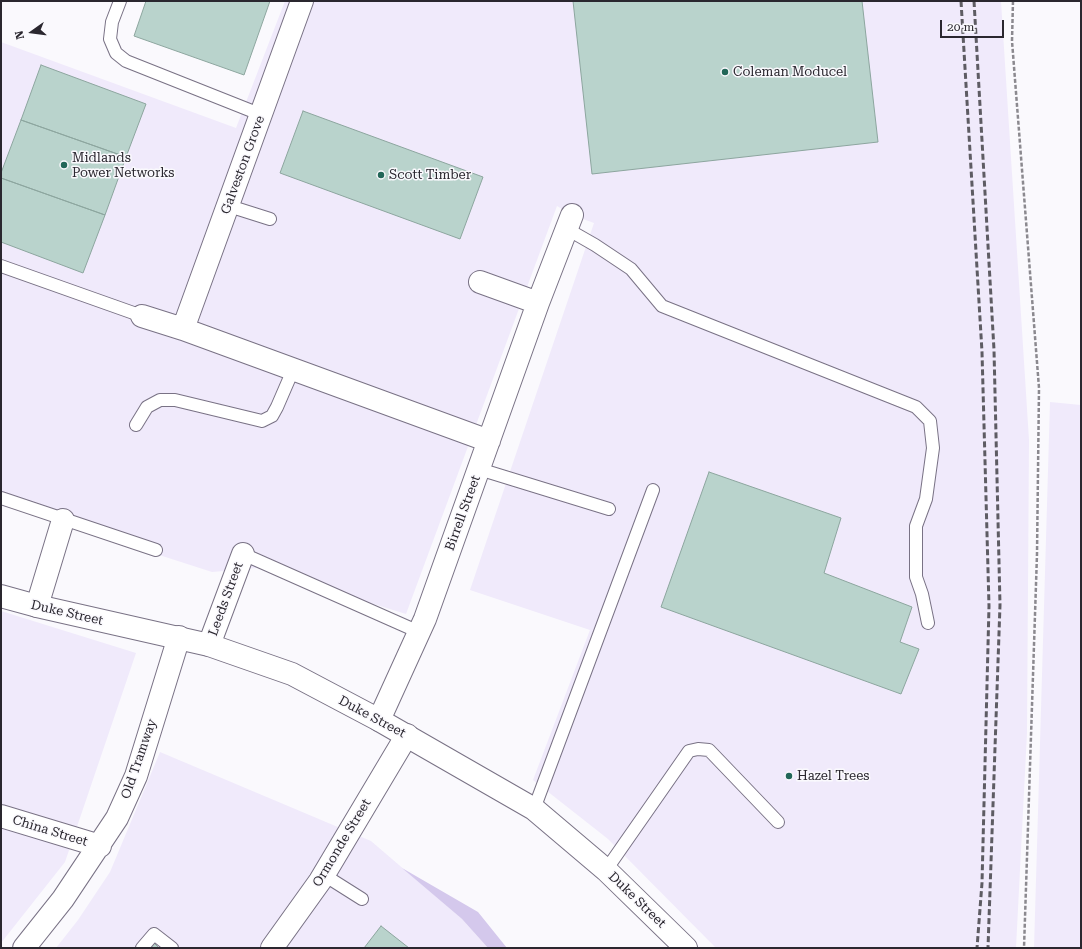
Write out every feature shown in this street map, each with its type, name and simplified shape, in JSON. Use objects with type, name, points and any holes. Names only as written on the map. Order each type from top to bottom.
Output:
[{"type":"street","name":"Galveston Grove","points":[[183,329],[229,206],[302,1]]},
{"type":"street","name":"Birrell Street","points":[[379,720],[418,632],[569,222]]},
{"type":"street","points":[[480,282],[538,303]]},
{"type":"street","points":[[142,316],[183,329],[489,442]]},
{"type":"street","points":[[37,606],[63,520]]},
{"type":"street","name":"Leeds Street","points":[[209,645],[243,554]]},
{"type":"street","name":"Duke Street","points":[[1,596],[37,606],[209,645],[292,674],[407,735],[534,809],[606,870],[686,948]]},
{"type":"street","name":"Old Tramway","points":[[24,948],[63,899],[100,846],[117,818],[136,776],[179,637]]},
{"type":"street","name":"Ormonde Street","points":[[272,948],[324,875],[407,735]]},
{"type":"street","name":"China Street","points":[[1,816],[100,846]]},
{"type":"lane","points":[[120,1],[112,22],[110,39],[116,53],[126,61],[262,115]]},
{"type":"lane","points":[[229,206],[270,219]]},
{"type":"lane","points":[[569,222],[596,245],[631,269],[662,306],[916,407],[930,421],[933,448],[926,499],[916,526],[916,577],[922,594],[928,623]]},
{"type":"lane","points":[[1,266],[142,316]]},
{"type":"lane","points":[[136,425],[147,407],[160,400],[175,400],[262,421],[272,416],[278,407],[293,370]]},
{"type":"lane","points":[[479,468],[609,509]]},
{"type":"lane","points":[[534,809],[653,490]]},
{"type":"lane","points":[[1,498],[156,550]]},
{"type":"lane","points":[[243,554],[418,632]]},
{"type":"lane","points":[[606,870],[690,751],[698,749],[709,750],[778,822]]},
{"type":"lane","points":[[324,875],[362,899]]},
{"type":"lane","points":[[142,948],[154,934],[172,948]]},
{"type":"path","points":[[1013,1],[1012,41],[1039,388],[1036,562],[1024,948]]},
{"type":"shaded area","points":[[285,1],[1001,1],[1029,440],[1027,733],[1016,948],[716,948],[608,839],[533,780],[590,630],[470,590],[594,223],[572,215],[557,206],[406,614],[257,568],[212,572],[1,504],[1,42],[236,128]]},
{"type":"shaded area","points":[[1050,402],[1081,405],[1081,948],[1034,948]]},
{"type":"shaded area","points":[[1,611],[136,653],[65,862],[1,943]]},
{"type":"shaded area","points":[[160,752],[371,841],[462,919],[488,948],[56,948],[78,920],[110,872]]},
{"type":"shaded area","points":[[402,868],[478,912],[507,948],[488,948],[462,919]]},
{"type":"building","points":[[146,1],[270,1],[244,75],[134,36]]},
{"type":"building","name":"Coleman Moducel","points":[[573,1],[862,1],[878,142],[592,174]]},
{"type":"building","points":[[41,65],[146,104],[126,157],[21,120]]},
{"type":"building","name":"Scott Timber","points":[[303,111],[483,177],[460,239],[280,173]]},
{"type":"building","name":"Midlands Power Networks","points":[[21,120],[126,157],[105,215],[1,178],[1,173]]},
{"type":"building","points":[[1,178],[105,215],[83,273],[1,242]]},
{"type":"building","points":[[709,472],[841,518],[824,573],[912,607],[900,642],[919,649],[901,694],[661,607]]},
{"type":"building","points":[[381,926],[409,948],[364,948]]},
{"type":"building","points":[[153,942],[159,948],[148,948]]},
{"type":"railway","points":[[961,1],[982,352],[989,606],[982,883],[977,948]]},
{"type":"railway","points":[[974,1],[994,350],[1000,605],[988,948]]},
{"type":"place","name":"Coleman Moducel","points":[[725,72]]},
{"type":"place","name":"Midlands Power Networks","points":[[64,165]]},
{"type":"place","name":"Scott Timber","points":[[381,175]]},
{"type":"place","name":"Hazel Trees","points":[[789,776]]}]
